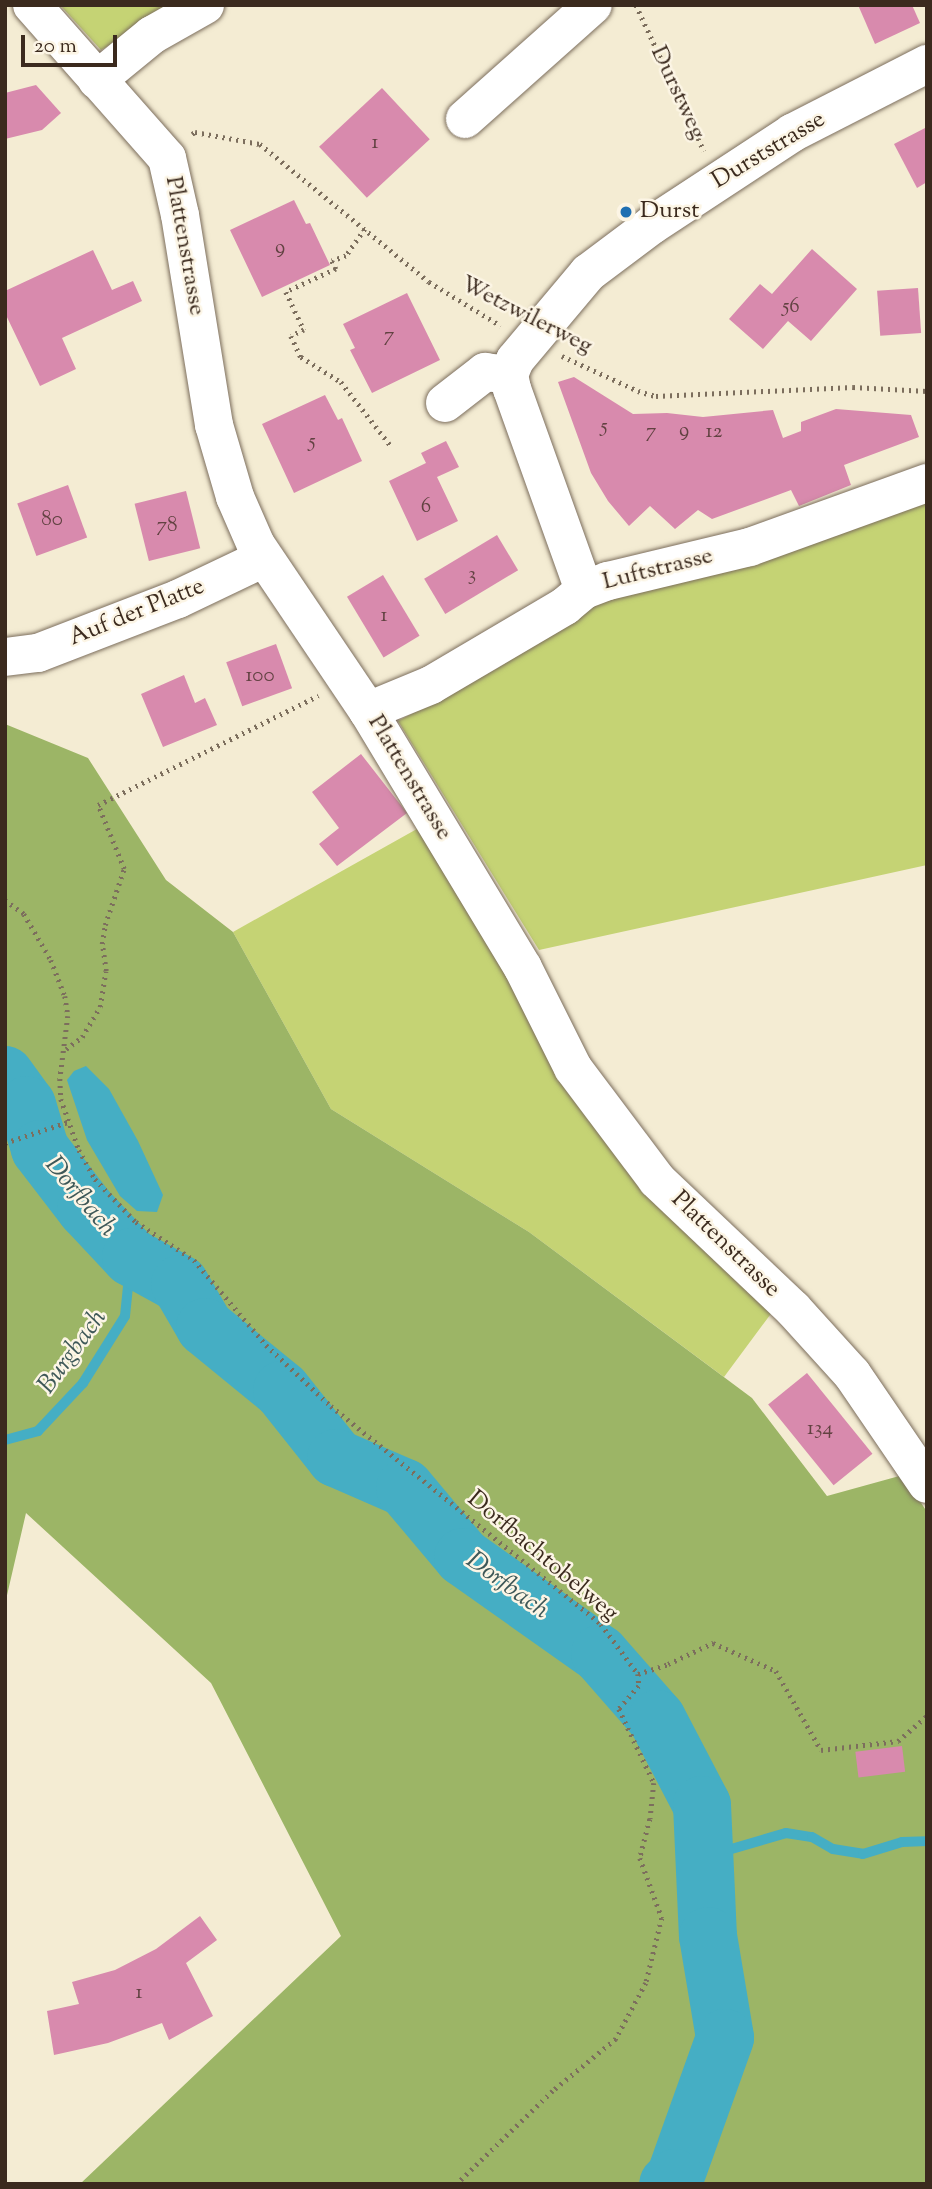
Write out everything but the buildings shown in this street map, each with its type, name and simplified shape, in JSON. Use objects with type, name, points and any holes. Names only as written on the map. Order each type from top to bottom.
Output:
[{"type":"street","name":"Plattenstrasse","points":[[32,5],[167,158],[175,182],[222,461],[235,497],[264,558],[358,696],[523,968],[573,1068],[657,1180],[793,1309],[852,1374],[927,1484]]},
{"type":"street","points":[[97,80],[152,35],[205,5]]},
{"type":"street","points":[[465,119],[593,5]]},
{"type":"street","name":"Durststrasse","points":[[509,375],[529,342],[588,273],[717,180],[792,133],[927,64]]},
{"type":"street","points":[[445,403],[485,372],[509,375],[584,590]]},
{"type":"street","name":"Luftstrasse","points":[[358,696],[431,685],[565,606],[584,590],[608,581],[751,547],[927,483]]},
{"type":"street","name":"Auf der Platte","points":[[5,657],[38,653],[178,599],[264,558]]},
{"type":"path","name":"Durstweg","points":[[636,5],[717,180]]},
{"type":"path","name":"Wetzwilerweg","points":[[167,158],[195,132],[260,144],[443,292],[529,342],[638,391],[656,396],[853,387],[927,391]]},
{"type":"path","points":[[365,229],[346,256],[332,261],[336,269],[286,292],[304,330],[291,336],[301,357],[341,382],[391,446]]},
{"type":"path","points":[[65,1050],[82,1037],[100,1007],[106,971],[104,925],[124,869],[98,806],[358,696]]},
{"type":"path","name":"Dorfbachtobelweg","points":[[5,900],[24,914],[51,960],[65,996],[68,1016],[60,1079],[68,1122],[95,1180],[136,1222],[194,1260],[266,1345],[331,1406],[601,1624],[638,1674]]},
{"type":"path","points":[[5,1143],[68,1122]]},
{"type":"path","points":[[457,2184],[553,2091],[616,2039],[646,1983],[662,1918],[640,1858],[654,1783],[619,1709],[639,1686],[638,1674],[668,1664],[713,1643],[776,1671],[821,1749],[898,1741],[927,1716]]},
{"type":"green space","points":[[60,5],[180,5],[101,50]]},
{"type":"green space","points":[[927,497],[927,865],[539,950],[398,721],[498,668],[601,598]]},
{"type":"green space","points":[[5,724],[88,758],[166,880],[233,932],[331,1109],[529,1232],[752,1398],[827,1496],[903,1475],[927,1512],[927,2184],[80,2184],[341,1936],[211,1683],[26,1513],[5,1604]]},
{"type":"green space","points":[[424,825],[497,946],[773,1311],[724,1377],[529,1232],[331,1109],[233,932]]},
{"type":"water","points":[[86,1066],[109,1089],[138,1141],[163,1195],[157,1212],[137,1211],[120,1196],[87,1140],[67,1080],[74,1071]]},
{"type":"waterway","name":"Dorfbach","points":[[5,1075],[27,1105],[40,1149],[86,1209],[131,1257],[180,1284],[205,1327],[282,1390],[336,1458],[405,1488],[463,1557],[600,1654],[657,1719],[702,1805],[708,1936],[725,2038],[675,2178],[668,2184]]},
{"type":"waterway","name":"Burgbach","points":[[5,1440],[38,1431],[83,1383],[125,1316],[131,1257]]},
{"type":"waterway","points":[[704,1857],[786,1833],[812,1837],[833,1849],[863,1854],[902,1842],[927,1841]]},
{"type":"place","name":"Durst","points":[[626,212]]}]
